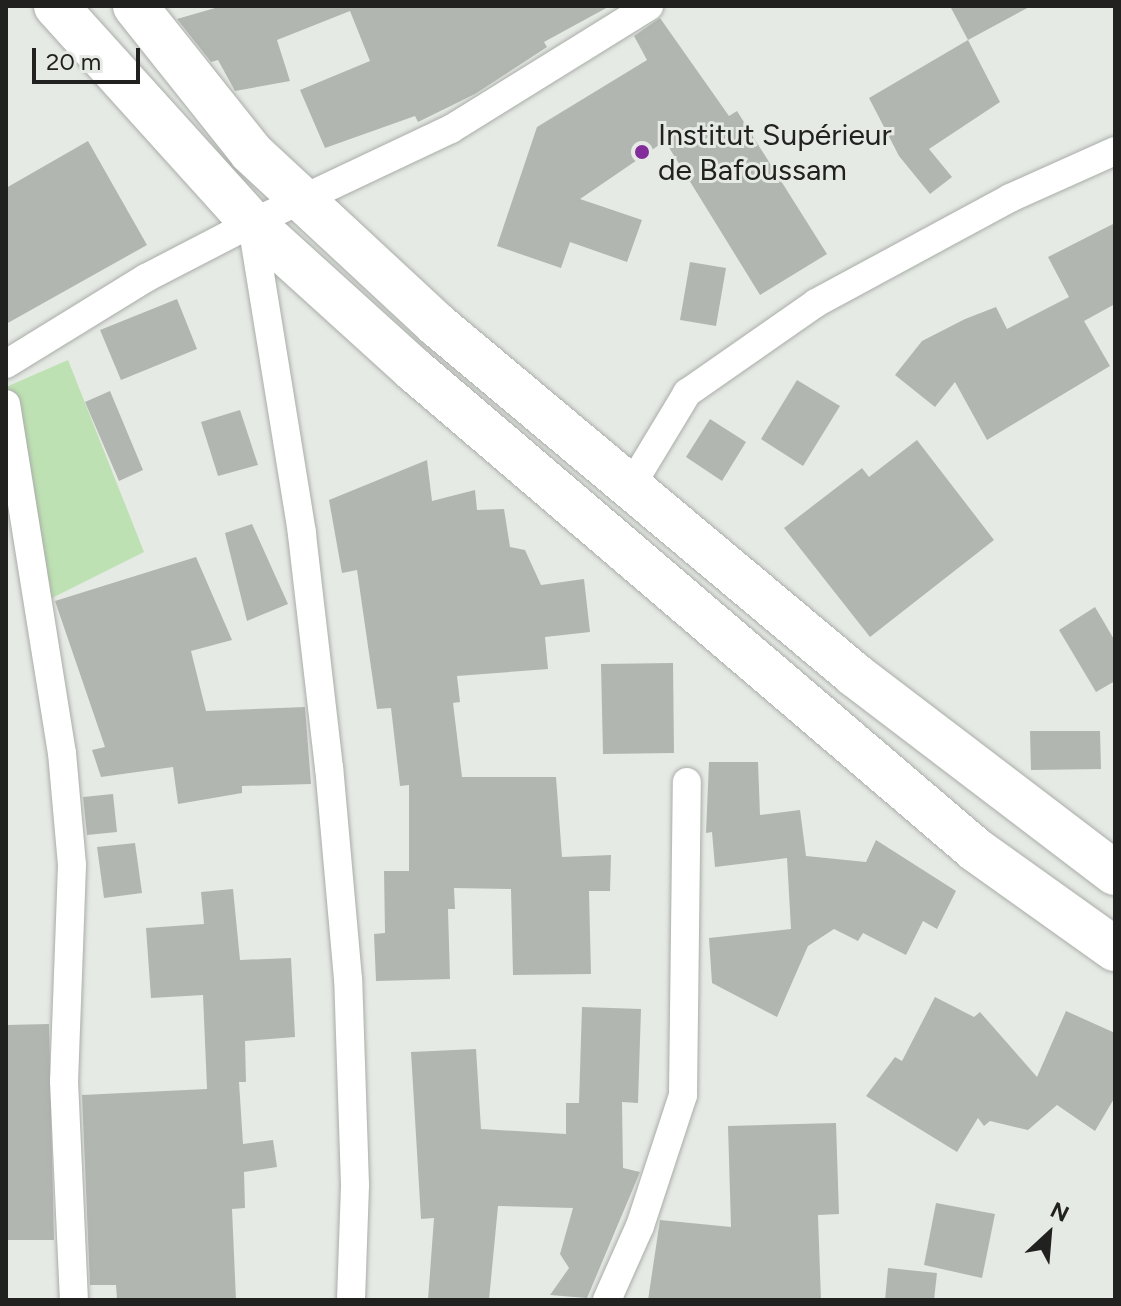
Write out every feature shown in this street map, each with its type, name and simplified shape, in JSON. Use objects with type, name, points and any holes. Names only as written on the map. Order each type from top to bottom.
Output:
[{"type":"main road","points":[[56,6],[252,223],[976,850],[1115,949]]},
{"type":"main road","points":[[135,6],[197,92],[301,203],[855,675],[1115,873]]},
{"type":"street","points":[[6,364],[146,278],[252,223],[301,203],[451,129],[649,6]]},
{"type":"street","points":[[631,486],[687,393],[816,303],[1010,198],[1115,151]]},
{"type":"street","points":[[252,223],[302,533],[329,768],[348,979],[355,1185],[351,1300]]},
{"type":"street","points":[[6,404],[62,753],[72,865],[64,1081],[74,1300]]},
{"type":"street","points":[[607,1300],[640,1226],[683,1095],[687,782]]},
{"type":"green space","points":[[68,360],[144,552],[46,601],[11,529],[6,387]]},
{"type":"building","points":[[222,6],[610,6],[544,42],[547,47],[475,94],[418,122],[415,116],[325,148],[300,90],[370,61],[350,11],[277,40],[290,81],[235,91],[218,60],[211,62],[177,19]]},
{"type":"building","points":[[950,6],[1031,6],[968,40]]},
{"type":"building","name":"Institut Supérieur de Bafoussam","points":[[660,18],[729,116],[737,111],[827,254],[760,295],[665,141],[580,199],[642,220],[627,262],[570,242],[561,268],[497,246],[537,127],[647,60],[634,36]]},
{"type":"building","points":[[968,40],[1000,102],[929,149],[952,177],[930,194],[899,156],[869,98]]},
{"type":"building","points":[[88,141],[147,245],[6,324],[6,188]]},
{"type":"building","points":[[1115,223],[1115,304],[1084,321],[1110,366],[987,440],[955,382],[935,407],[895,375],[922,341],[965,319],[996,307],[1007,329],[1069,297],[1048,257]]},
{"type":"building","points":[[690,262],[726,268],[716,326],[680,320]]},
{"type":"building","points":[[177,299],[197,349],[121,380],[100,330]]},
{"type":"building","points":[[797,380],[840,406],[803,466],[761,439]]},
{"type":"building","points":[[110,391],[143,470],[119,481],[85,402]]},
{"type":"building","points":[[240,410],[258,465],[218,476],[201,422]]},
{"type":"building","points":[[710,419],[746,442],[722,481],[686,457]]},
{"type":"building","points":[[917,440],[994,540],[870,637],[784,528],[862,468],[869,477]]},
{"type":"building","points":[[427,460],[432,501],[475,490],[477,510],[504,509],[510,547],[525,550],[541,585],[584,579],[590,632],[545,637],[548,669],[457,676],[460,702],[453,703],[462,777],[556,777],[562,857],[611,855],[610,891],[589,891],[591,974],[513,975],[511,889],[454,888],[455,909],[448,909],[450,979],[376,981],[374,934],[385,933],[384,871],[409,871],[409,785],[400,786],[391,708],[377,709],[357,570],[342,573],[329,500]]},
{"type":"building","points":[[252,524],[288,604],[247,621],[225,533]]},
{"type":"building","points":[[196,557],[232,640],[191,651],[206,711],[305,707],[311,784],[242,786],[242,793],[178,804],[173,767],[101,777],[92,750],[105,747],[55,601]]},
{"type":"building","points":[[1095,607],[1115,641],[1115,681],[1096,692],[1059,630]]},
{"type":"building","points":[[673,663],[674,753],[603,754],[601,664]]},
{"type":"building","points":[[1030,731],[1100,731],[1101,769],[1031,770]]},
{"type":"building","points":[[709,762],[758,762],[760,815],[800,810],[806,856],[866,862],[876,840],[956,891],[937,929],[923,921],[906,955],[863,933],[858,941],[834,929],[808,946],[777,1017],[712,983],[709,938],[791,929],[787,858],[715,867],[712,832],[706,833]]},
{"type":"building","points":[[113,794],[117,832],[87,835],[83,797]]},
{"type":"building","points":[[135,843],[142,893],[104,898],[97,847]]},
{"type":"building","points":[[233,889],[240,960],[291,958],[295,1037],[245,1041],[246,1082],[239,1082],[243,1144],[273,1140],[277,1167],[244,1172],[245,1208],[232,1209],[236,1300],[117,1300],[116,1285],[90,1285],[82,1095],[207,1089],[203,995],[151,998],[146,928],[204,924],[201,892]]},
{"type":"building","points":[[935,997],[974,1017],[980,1012],[1037,1077],[1066,1011],[1115,1033],[1115,1097],[1095,1131],[1057,1105],[1028,1130],[990,1121],[984,1126],[978,1118],[957,1152],[866,1096],[895,1057],[902,1061]]},
{"type":"building","points":[[582,1007],[641,1009],[638,1103],[622,1102],[623,1168],[640,1172],[587,1298],[550,1295],[569,1268],[560,1254],[573,1208],[498,1206],[489,1300],[428,1300],[434,1218],[421,1219],[411,1052],[476,1049],[481,1129],[566,1134],[566,1103],[579,1103]]},
{"type":"building","points":[[49,1024],[54,1240],[6,1240],[6,1025]]},
{"type":"building","points":[[836,1123],[839,1214],[818,1215],[821,1300],[648,1300],[660,1220],[731,1227],[728,1126]]},
{"type":"building","points":[[936,1203],[995,1214],[982,1278],[924,1265]]},
{"type":"building","points":[[888,1268],[937,1273],[934,1300],[885,1300]]},
{"type":"place","name":"Institut Supérieur de Bafoussam","points":[[642,152]]}]
